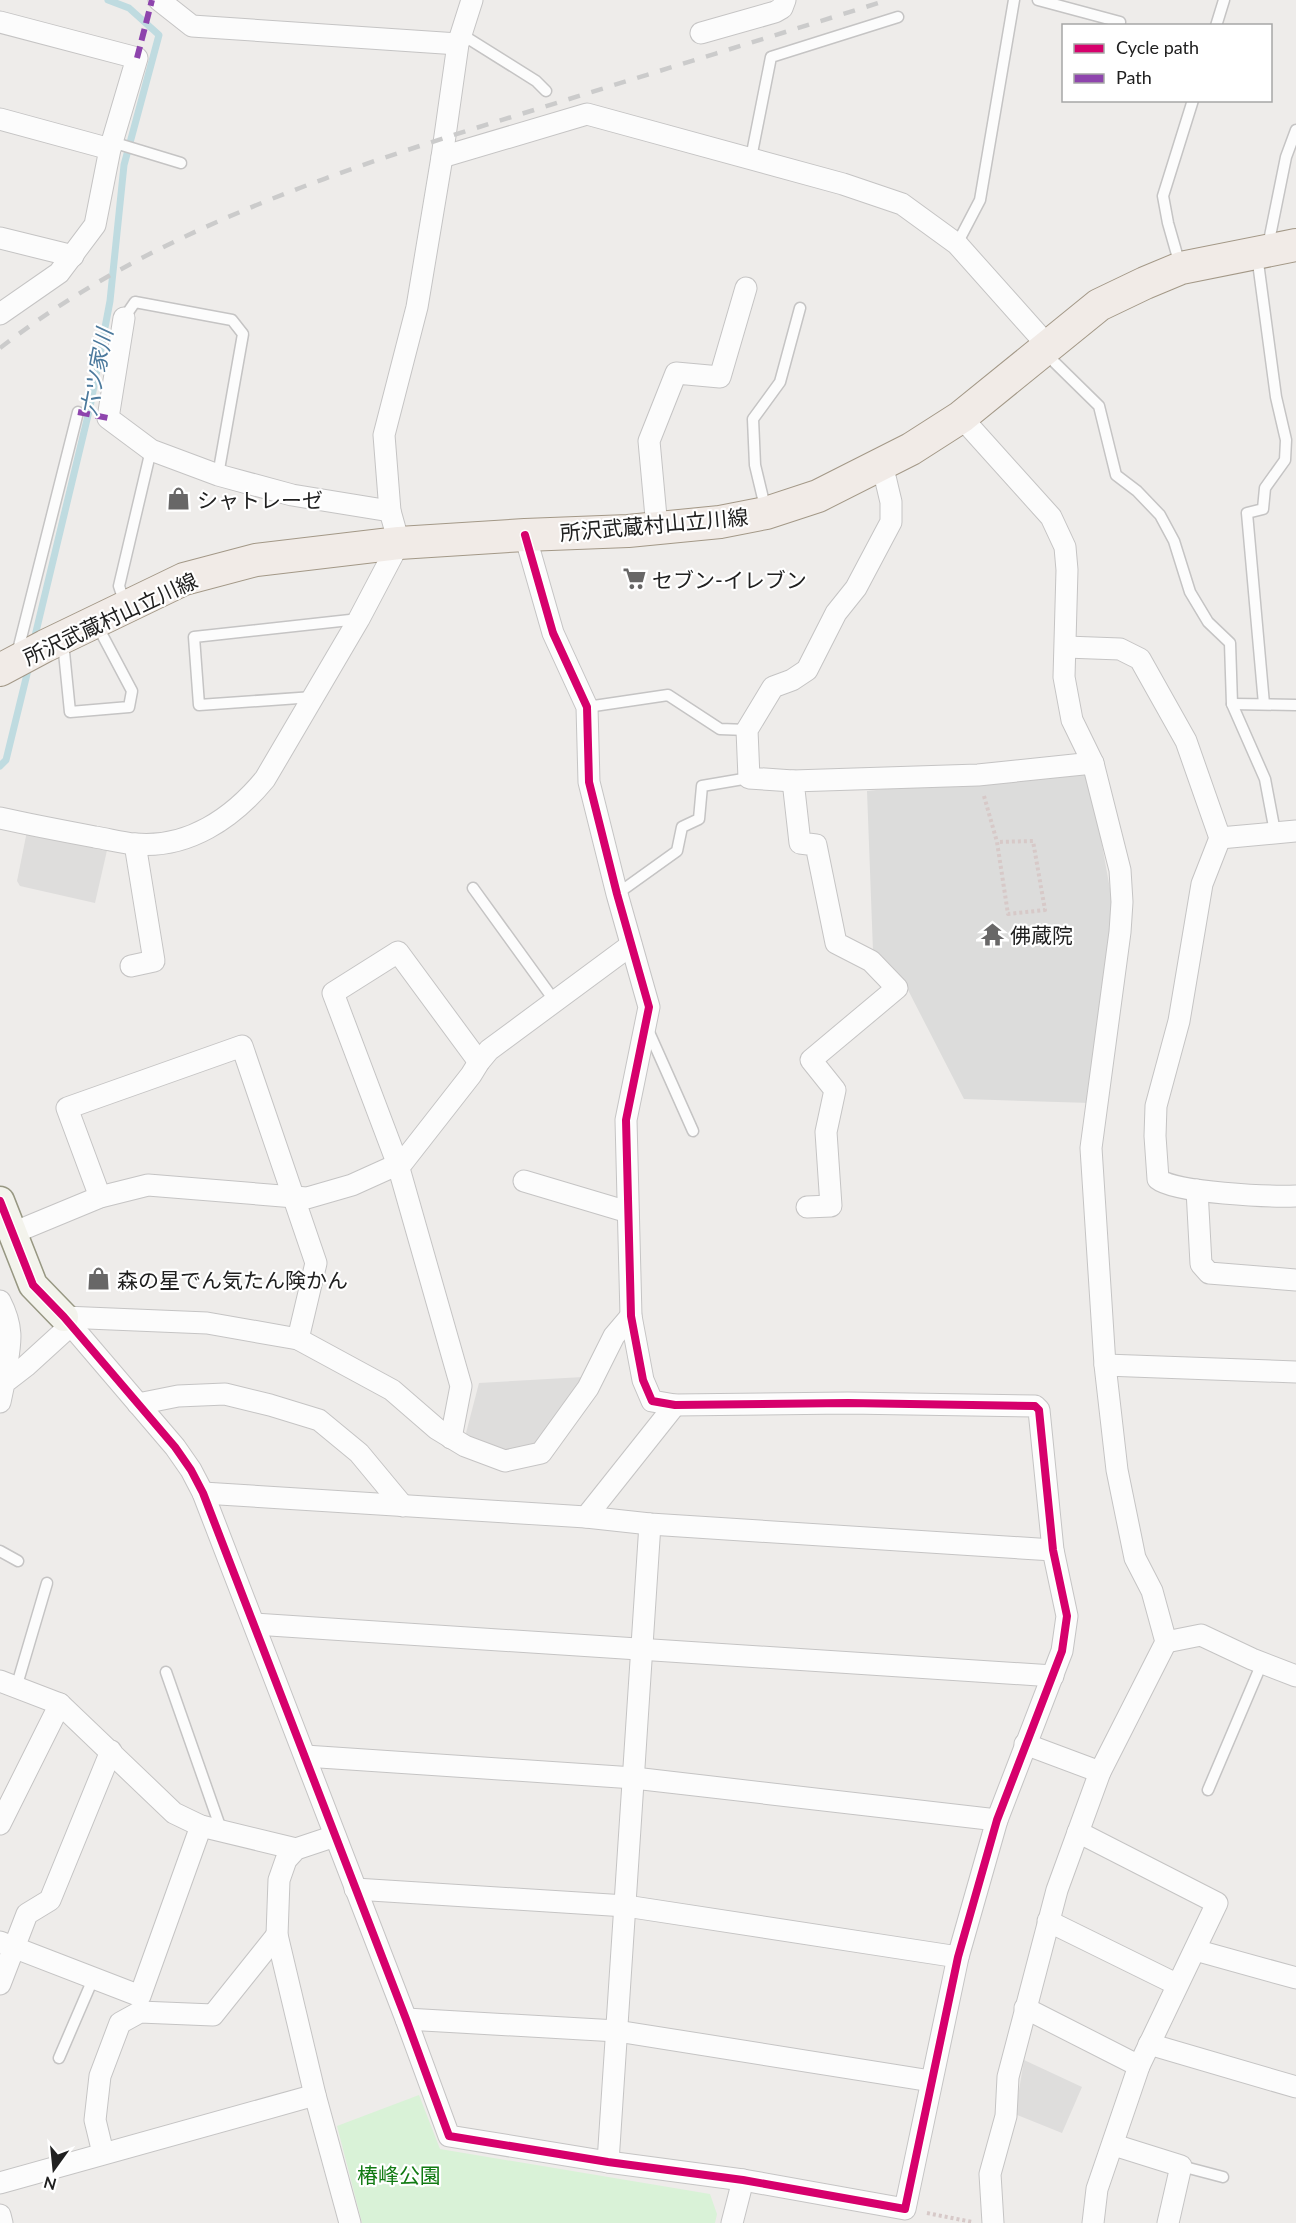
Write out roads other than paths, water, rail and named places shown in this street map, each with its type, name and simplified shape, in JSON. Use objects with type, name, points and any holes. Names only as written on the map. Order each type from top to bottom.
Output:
[{"type":"main road","name":"所沢武蔵村山立川線","points":[[29,655],[184,579],[256,560],[399,543],[657,528],[720,522],[766,513],[818,496],[911,449],[961,417],[1099,305],[1181,268],[1273,250]]},
{"type":"street","points":[[159,0],[192,26],[459,39]]},
{"type":"street","points":[[0,818],[135,844],[161,844],[192,836],[219,821],[247,801],[265,779],[314,697],[399,543],[390,511],[384,435],[417,307],[459,39],[472,0]]},
{"type":"street","points":[[702,33],[775,12],[782,8],[785,0]]},
{"type":"street","points":[[0,22],[137,58],[111,146],[94,225],[59,273],[0,314]]},
{"type":"street","points":[[442,157],[587,114],[843,184],[902,204],[957,244],[1045,348]]},
{"type":"street","points":[[0,119],[111,146]]},
{"type":"street","points":[[0,238],[73,256]]},
{"type":"street","points":[[657,528],[649,441],[676,373],[720,377],[746,288]]},
{"type":"street","points":[[124,318],[108,418],[151,450],[218,475],[292,495],[390,511]]},
{"type":"street","points":[[961,417],[1051,517],[1065,547],[1067,570],[1064,677],[1072,720],[1093,763],[1120,870],[1122,903],[1120,932],[1091,1148],[1105,1365],[1117,1470],[1135,1558],[1152,1591],[1166,1642],[1100,1772],[1048,1921],[1008,2077],[1006,2116],[990,2174],[993,2223]]},
{"type":"street","points":[[882,464],[891,502],[891,522],[856,588],[836,613],[807,670],[792,680],[773,687],[747,730],[748,778],[793,781],[978,775],[1093,763]]},
{"type":"street","points":[[0,1201],[33,1285],[67,1321],[175,1447],[203,1493],[449,2136],[608,2162],[743,2180],[905,2209],[958,1957],[997,1820],[1062,1651],[1067,1616],[1053,1550],[1039,1410],[1035,1406],[848,1403],[675,1405],[652,1401],[643,1380],[631,1316],[626,1120],[649,1007],[617,894],[589,782],[586,707],[553,633],[525,535]]},
{"type":"street","points":[[1066,647],[1120,649],[1140,659],[1186,741],[1220,838],[1202,884],[1179,1021],[1156,1106],[1155,1136],[1158,1179],[1164,1184],[1197,1190],[1280,1197],[1296,1196]]},
{"type":"street","points":[[793,781],[800,843],[816,845],[836,943],[871,961],[897,988],[811,1060],[835,1090],[826,1132],[831,1206],[807,1207]]},
{"type":"street","points":[[1220,838],[1296,831]]},
{"type":"street","points":[[131,966],[154,961],[135,844]]},
{"type":"street","points":[[13,1233],[100,1197],[148,1185],[307,1198],[352,1185],[398,1165],[403,1162],[489,1050],[631,945]]},
{"type":"street","points":[[451,1438],[461,1386],[398,1165],[333,993],[398,952],[479,1062]]},
{"type":"street","points":[[100,1197],[67,1108],[242,1046],[316,1263],[298,1339]]},
{"type":"street","points":[[524,1181],[628,1212]]},
{"type":"street","points":[[1197,1190],[1201,1264],[1209,1273],[1296,1280]]},
{"type":"street","points":[[0,1301],[8,1317],[2,1392]]},
{"type":"street","points":[[2,1392],[67,1321],[207,1323],[298,1339],[392,1390],[437,1430],[465,1446],[505,1461],[541,1453],[588,1388],[614,1336],[631,1316]]},
{"type":"street","points":[[1105,1365],[1296,1372]]},
{"type":"street","points":[[138,1404],[178,1396],[225,1394],[319,1420],[359,1453],[403,1506]]},
{"type":"street","points":[[586,1517],[675,1405]]},
{"type":"street","points":[[203,1493],[1053,1550]]},
{"type":"street","points":[[608,2162],[650,1524]]},
{"type":"street","points":[[254,1624],[1053,1676]]},
{"type":"street","points":[[1166,1642],[1201,1635],[1296,1676]]},
{"type":"street","points":[[8,1684],[60,1704],[174,1813],[201,1826],[296,1849]]},
{"type":"street","points":[[0,1824],[60,1704]]},
{"type":"street","points":[[1025,1744],[1100,1772]]},
{"type":"street","points":[[0,1984],[7,1945],[27,1914],[50,1900],[111,1751]]},
{"type":"street","points":[[305,1756],[634,1778],[997,1820]]},
{"type":"street","points":[[7,1945],[140,1996],[201,1826]]},
{"type":"street","points":[[1078,1832],[1217,1903],[1176,1984],[1139,2066],[1114,2145],[1097,2189],[1093,2223]]},
{"type":"street","points":[[334,1836],[296,1849],[286,1860],[279,1880],[277,1935],[344,2222]]},
{"type":"street","points":[[355,1889],[626,1906],[958,1957]]},
{"type":"street","points":[[1048,1921],[1176,1984]]},
{"type":"street","points":[[104,2152],[95,2120],[100,2076],[120,2023],[140,2012],[213,2015],[277,1935]]},
{"type":"street","points":[[1195,1950],[1296,1978]]},
{"type":"street","points":[[1025,2008],[1139,2066]]},
{"type":"street","points":[[406,2019],[617,2031],[931,2081]]},
{"type":"street","points":[[1149,2044],[1296,2086]]},
{"type":"street","points":[[0,2183],[104,2152],[315,2095]]},
{"type":"street","points":[[1114,2145],[1181,2166],[1168,2223]]},
{"type":"street","points":[[732,2223],[743,2180]]},
{"type":"street","points":[[0,2215],[2,2223]]},
{"type":"lane","points":[[957,244],[980,200],[1014,0]]},
{"type":"lane","points":[[1038,0],[1120,21],[1119,24]]},
{"type":"lane","points":[[1217,24],[1224,0]]},
{"type":"lane","points":[[751,158],[771,57],[898,17]]},
{"type":"lane","points":[[459,39],[536,81],[546,91]]},
{"type":"lane","points":[[1181,268],[1163,196],[1193,102]]},
{"type":"lane","points":[[1264,704],[1247,513],[1263,509],[1265,488],[1285,460],[1286,440],[1276,397],[1273,250],[1286,157],[1296,130]]},
{"type":"lane","points":[[111,146],[181,163]]},
{"type":"lane","points":[[124,318],[135,302],[232,320],[243,334],[218,475]]},
{"type":"lane","points":[[766,513],[755,465],[753,419],[780,382],[800,308]]},
{"type":"lane","points":[[1045,348],[1099,406],[1116,475],[1137,491],[1160,515],[1174,541],[1190,592],[1208,622],[1230,643],[1232,704],[1264,779],[1275,832]]},
{"type":"lane","points":[[78,412],[29,655],[70,712],[129,707],[132,691],[95,622]]},
{"type":"lane","points":[[126,607],[119,586],[151,450]]},
{"type":"lane","points":[[314,697],[199,705],[194,637],[359,619]]},
{"type":"lane","points":[[586,707],[668,694],[720,729],[747,730]]},
{"type":"lane","points":[[1232,704],[1296,705]]},
{"type":"lane","points":[[617,894],[676,850],[682,827],[699,819],[702,786],[748,778]]},
{"type":"lane","points":[[473,888],[554,1000]]},
{"type":"lane","points":[[645,1025],[693,1131]]},
{"type":"lane","points":[[0,1551],[18,1561]]},
{"type":"lane","points":[[8,1684],[46,1583]]},
{"type":"lane","points":[[1208,1790],[1262,1663]]},
{"type":"lane","points":[[166,1672],[222,1832]]},
{"type":"lane","points":[[59,2058],[93,1979]]},
{"type":"lane","points":[[1181,2166],[1223,2177]]},
{"type":"waterway","name":"六ツ家川","points":[[34,640],[90,407],[110,301],[124,165],[159,35],[129,8],[108,0]]},
{"type":"waterway","name":"六ツ家川","points":[[0,766],[6,760],[29,666]]},
{"type":"railway","points":[[0,348],[60,306],[123,268],[188,235],[256,205],[394,154],[888,0]]},
{"type":"place","name":"シャトレーゼ","points":[[179,499]]},
{"type":"place","name":"セブン-イレブン","points":[[634,579]]},
{"type":"place","name":"佛蔵院","points":[[992,934]]},
{"type":"place","name":"森の星でん気たん険かん","points":[[99,1279]]},
{"type":"park label","name":"椿峰公園","points":[[399,2174]]}]
